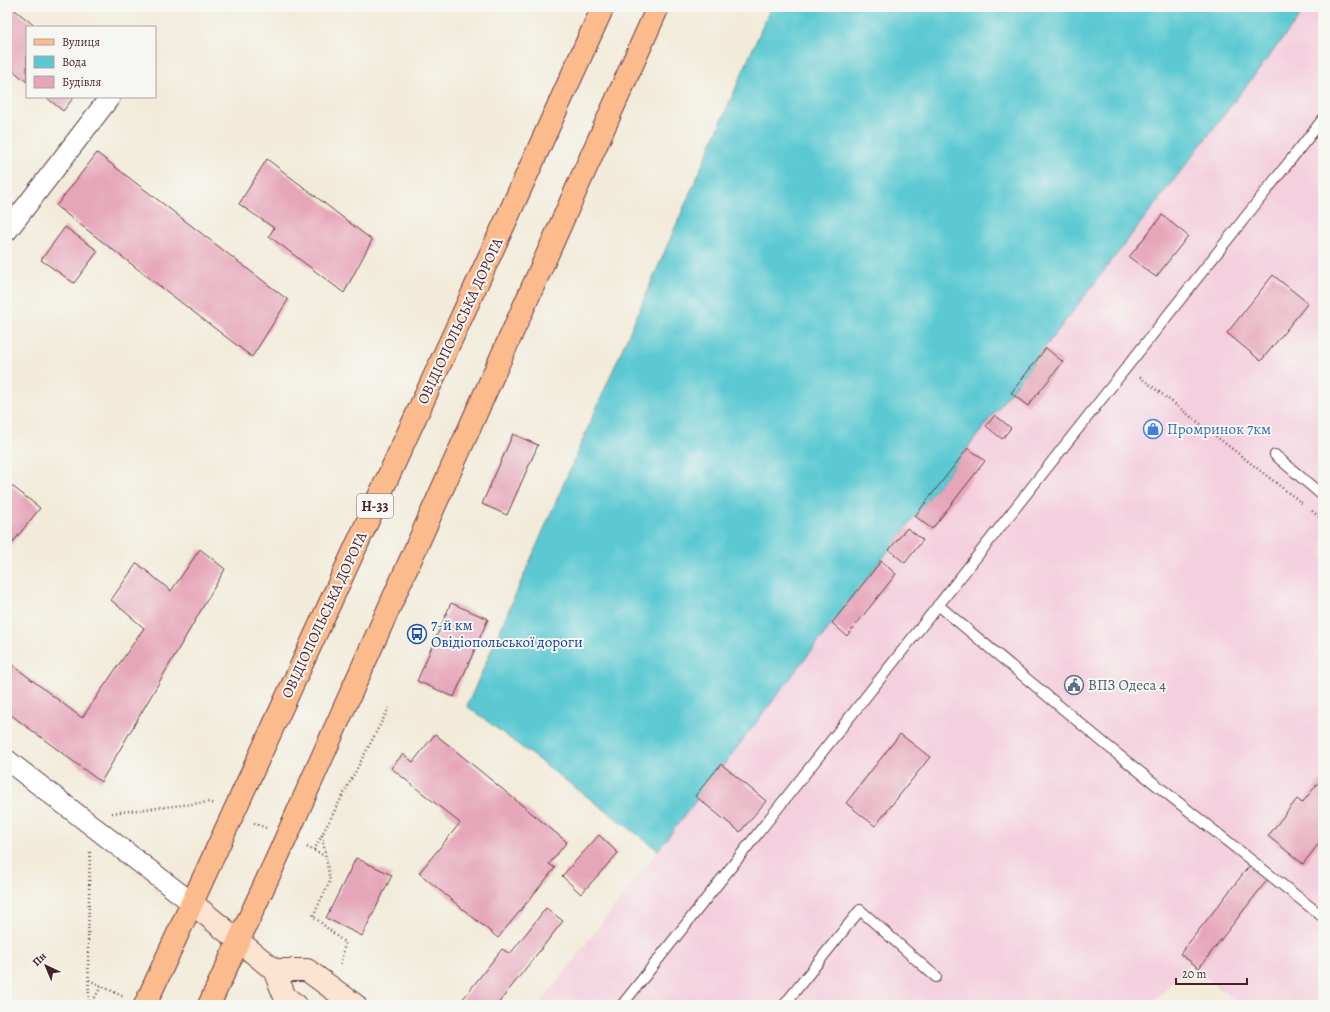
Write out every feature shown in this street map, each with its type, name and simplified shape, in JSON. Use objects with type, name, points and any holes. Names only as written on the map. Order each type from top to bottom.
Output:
[{"type":"main road","name":"ОВІДІОПОЛЬСЬКА ДОРОГА","points":[[137,1002],[192,902],[502,230],[603,7]]},
{"type":"main road","points":[[208,1005],[658,7]]},
{"type":"street","points":[[7,231],[109,98]]},
{"type":"street","points":[[7,760],[192,902],[274,970],[285,997],[296,1005]]},
{"type":"street","points":[[274,970],[307,970],[354,1005]]},
{"type":"lane","points":[[622,1005],[1323,119]]},
{"type":"lane","points":[[1275,456],[1323,496]]},
{"type":"lane","points":[[938,605],[1116,753],[1323,917]]},
{"type":"lane","points":[[784,1005],[860,910],[936,976]]},
{"type":"path","points":[[1127,367],[1323,520]]},
{"type":"path","points":[[314,850],[390,706]]},
{"type":"path","points":[[322,835],[330,881],[313,916],[345,943],[341,964],[327,984]]},
{"type":"path","points":[[89,980],[137,1002]]},
{"type":"path","points":[[91,1005],[102,986]]},
{"type":"shaded area","name":"Промринок 7км","points":[[1307,7],[1323,7],[1323,1005],[1240,1005],[1189,964],[1151,1005],[539,1005]]},
{"type":"water","points":[[771,7],[1307,7],[658,850],[467,706]]},
{"type":"building","points":[[7,7],[11,7],[35,26],[26,26],[26,81],[7,66]]},
{"type":"building","points":[[47,98],[73,98],[63,111]]},
{"type":"building","points":[[97,153],[288,300],[252,357],[56,206]]},
{"type":"building","points":[[267,159],[372,240],[344,293],[269,236],[274,228],[239,204]]},
{"type":"building","points":[[1162,215],[1188,236],[1156,277],[1129,257]]},
{"type":"building","points":[[65,227],[98,251],[74,283],[41,260]]},
{"type":"building","points":[[1273,275],[1308,303],[1261,361],[1227,333]]},
{"type":"building","points":[[1046,348],[1063,362],[1028,406],[1011,393]]},
{"type":"building","points":[[995,415],[1011,428],[1002,439],[986,426]]},
{"type":"building","points":[[513,434],[538,445],[507,515],[482,504]]},
{"type":"building","points":[[968,448],[985,461],[932,529],[915,516]]},
{"type":"building","points":[[7,482],[40,508],[7,550]]},
{"type":"building","points":[[907,528],[923,540],[905,563],[889,550]]},
{"type":"building","points":[[200,549],[225,569],[101,782],[7,712],[7,661],[82,718],[144,628],[111,600],[137,563],[171,591]]},
{"type":"building","points":[[881,561],[896,574],[847,636],[832,623]]},
{"type":"building","points":[[451,603],[488,619],[454,697],[417,681]]},
{"type":"building","points":[[435,734],[567,842],[549,864],[555,868],[498,938],[419,873],[460,823],[391,768],[403,754],[413,762]]},
{"type":"building","points":[[900,734],[930,757],[875,826],[846,803]]},
{"type":"building","points":[[721,764],[766,801],[740,832],[695,796]]},
{"type":"building","points":[[1323,777],[1323,838],[1303,864],[1268,836],[1297,799],[1302,803]]},
{"type":"building","points":[[599,835],[618,853],[581,894],[562,876]]},
{"type":"building","points":[[356,858],[392,875],[362,936],[326,918]]},
{"type":"building","points":[[1250,865],[1268,879],[1199,968],[1180,954]]},
{"type":"building","points":[[546,908],[563,921],[497,1005],[468,1005],[462,1000],[502,949],[510,954]]},
{"type":"place","name":"Промринок 7км","points":[[1153,429]]},
{"type":"place","name":"7-й км Овідіопольської дороги","points":[[417,634]]},
{"type":"place","name":"ВПЗ Одеса 4","points":[[1074,685]]}]
